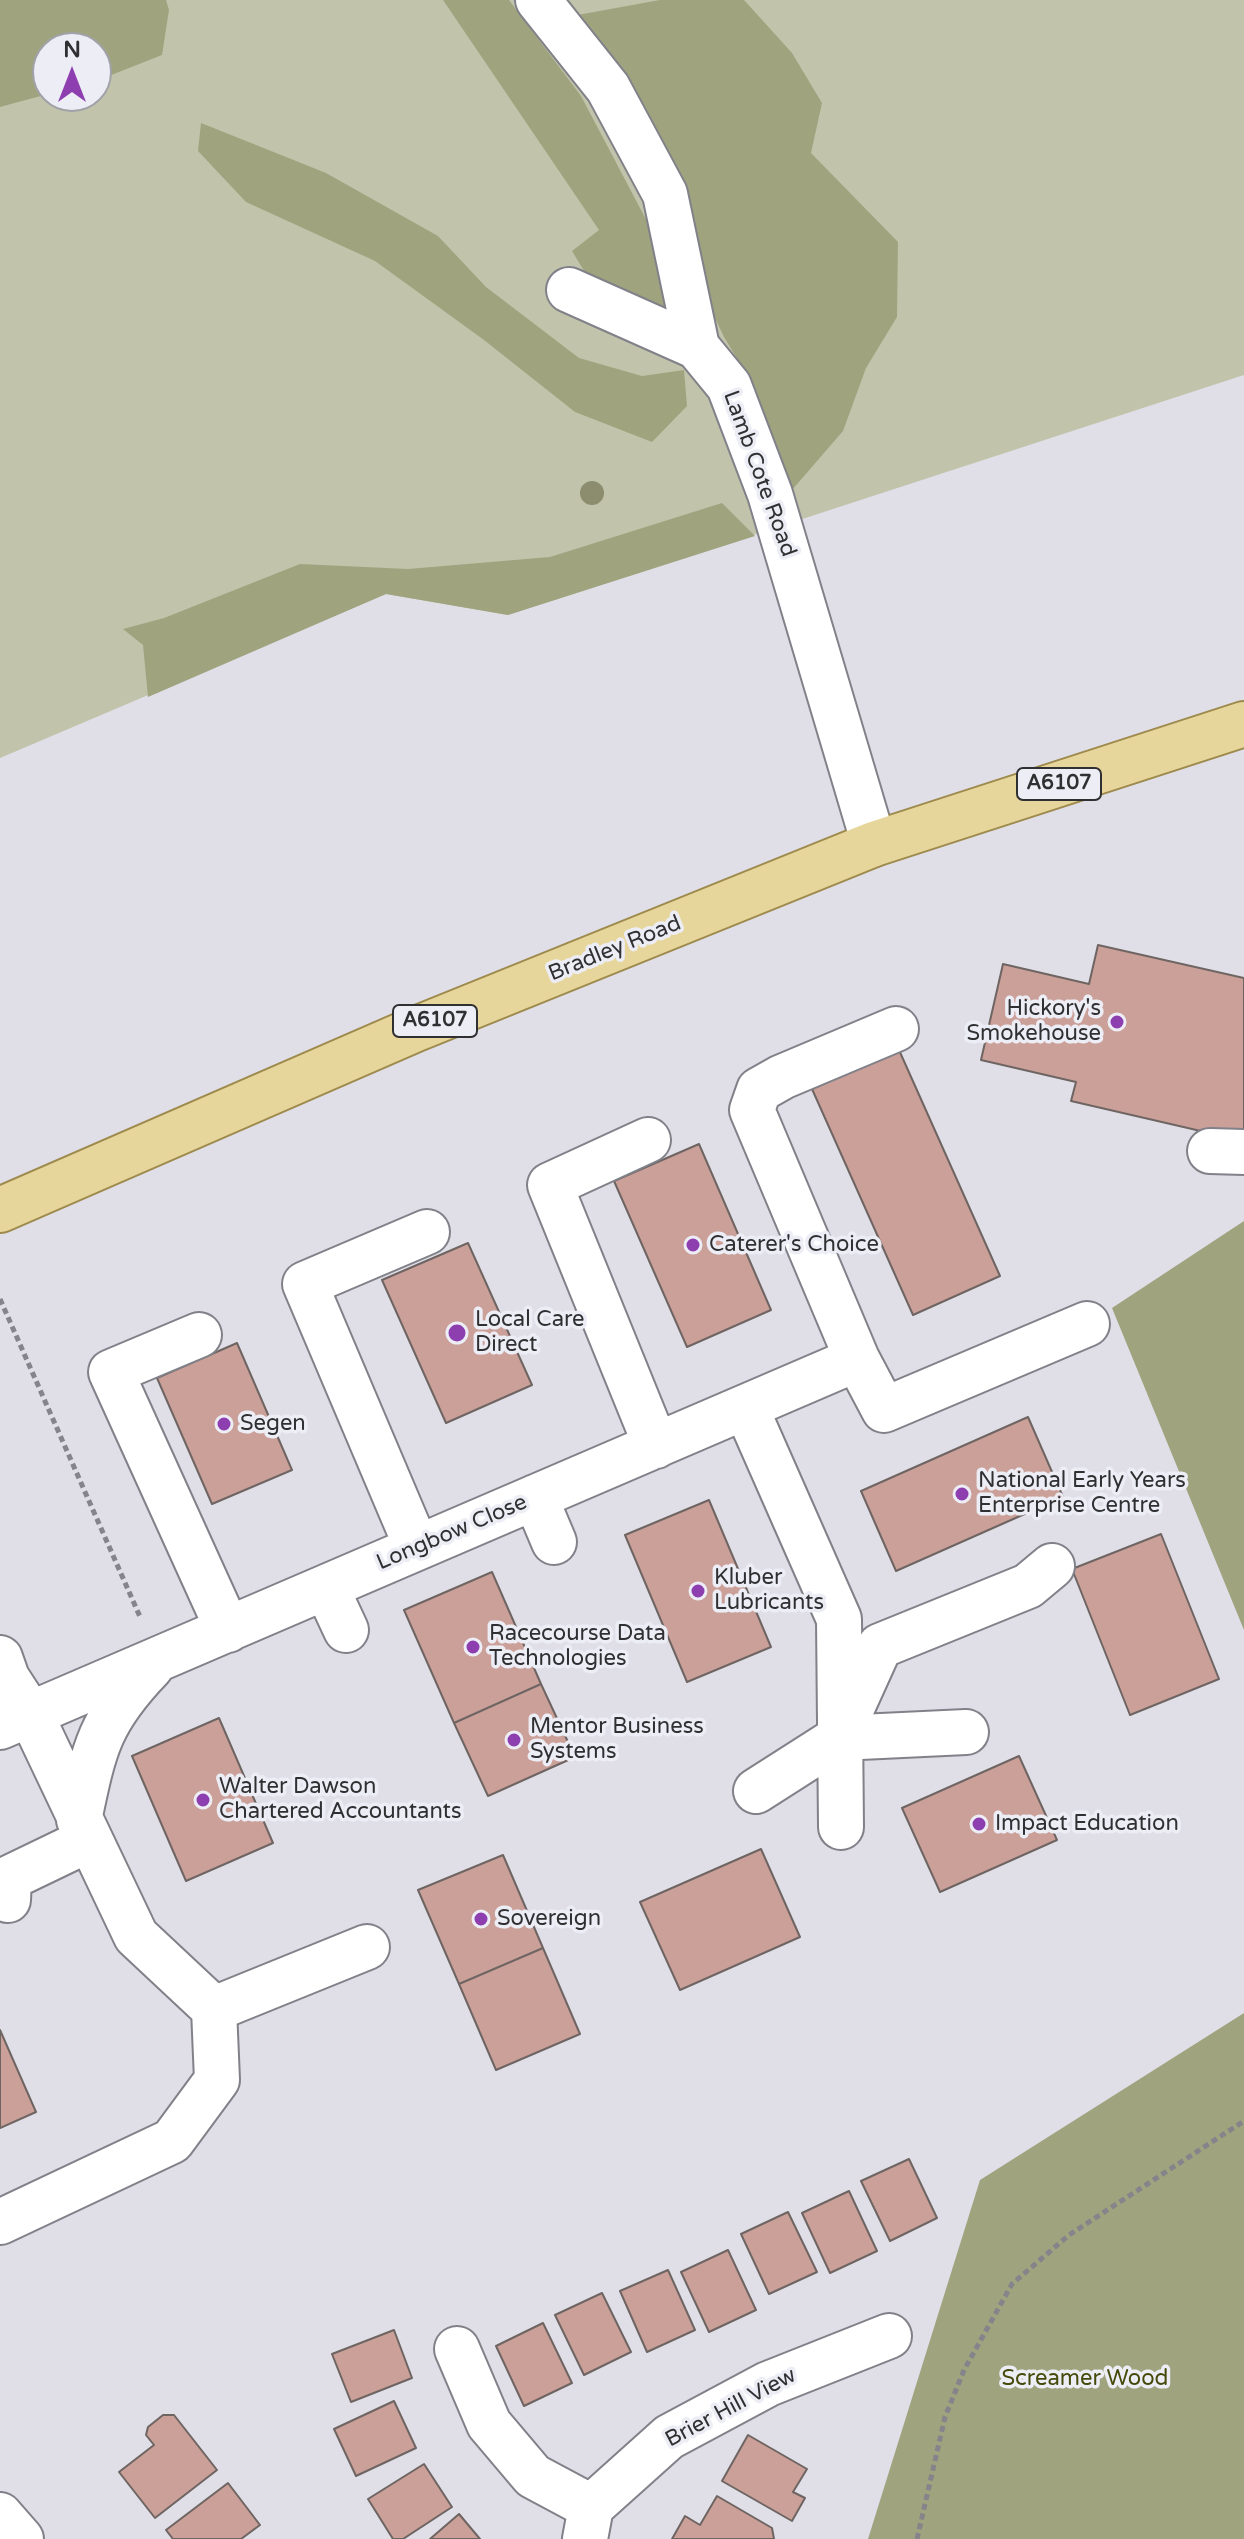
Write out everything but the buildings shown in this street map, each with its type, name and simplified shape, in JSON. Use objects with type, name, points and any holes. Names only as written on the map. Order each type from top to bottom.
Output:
[{"type":"main road","name":"Bradley Road","points":[[0,1210],[416,1029],[874,844],[1244,724]]},
{"type":"street","name":"Lamb Cote Road","points":[[538,0],[608,88],[665,194],[697,347],[729,386],[770,494],[874,844]]},
{"type":"street","points":[[569,290],[697,347]]},
{"type":"street","points":[[896,1029],[782,1077],[759,1090],[752,1110],[857,1359],[884,1410],[1087,1324]]},
{"type":"street","points":[[648,1140],[550,1185],[656,1446]]},
{"type":"street","points":[[417,1548],[305,1284],[427,1232]]},
{"type":"street","points":[[199,1335],[111,1372],[228,1630]]},
{"type":"street","name":"Longbow Close","points":[[16,1721],[857,1359]]},
{"type":"street","points":[[746,1408],[839,1619],[841,1827]]},
{"type":"street","points":[[535,1497],[554,1542]]},
{"type":"street","points":[[839,1738],[880,1646],[1028,1586],[1052,1566]]},
{"type":"street","points":[[326,1587],[346,1630]]},
{"type":"street","points":[[0,1658],[16,1721],[84,1830],[136,1936],[214,2009],[217,2080],[172,2141],[0,2222]]},
{"type":"street","name":"Longbow Close","points":[[84,1830],[93,1752],[119,1701],[159,1660]]},
{"type":"street","points":[[756,1791],[839,1738],[966,1732]]},
{"type":"street","points":[[8,1900],[9,1878],[84,1830]]},
{"type":"street","points":[[214,2009],[367,1947]]},
{"type":"street","name":"Brier Hill View","points":[[457,2349],[489,2424],[533,2476],[588,2523],[669,2437],[768,2384],[889,2336]]},
{"type":"street","points":[[0,2515],[21,2539]]},
{"type":"path","points":[[0,1299],[159,1660]]},
{"type":"path","points":[[917,2539],[945,2417],[964,2370],[1012,2284],[1069,2235],[1244,2121]]},
{"type":"green space","points":[[0,0],[1244,0],[1244,375],[508,615],[386,594],[0,758]]},
{"type":"green space","points":[[0,0],[166,0],[169,10],[162,55],[112,75],[112,32],[32,32],[32,98],[0,107]]},
{"type":"green space","points":[[443,0],[509,0],[581,96],[660,246],[676,311],[662,329],[592,284],[572,251],[599,230]]},
{"type":"green space","points":[[660,0],[744,0],[792,53],[822,103],[811,153],[898,242],[897,317],[866,368],[843,431],[792,490],[763,437],[756,390],[724,337],[572,16]]},
{"type":"green space","points":[[201,123],[326,173],[438,236],[486,287],[579,358],[642,376],[684,370],[687,406],[652,442],[575,412],[484,340],[375,261],[246,202],[198,151]]},
{"type":"green space","points":[[722,503],[755,536],[508,615],[386,594],[148,697],[143,645],[123,629],[164,618],[300,564],[408,569],[550,557]]},
{"type":"green space","points":[[1244,1221],[1244,1630],[1112,1308]]},
{"type":"green space","name":"Screamer Wood","points":[[1244,2013],[1244,2539],[868,2539],[980,2180]]},
{"type":"place","name":"Hickory's Smokehouse","points":[[1117,1022]]},
{"type":"place","name":"Caterer's Choice","points":[[693,1245]]},
{"type":"place","name":"Local Care Direct","points":[[457,1333]]},
{"type":"place","name":"Segen","points":[[224,1424]]},
{"type":"place","name":"National Early Years Enterprise Centre","points":[[962,1494]]},
{"type":"place","name":"Kluber Lubricants","points":[[698,1591]]},
{"type":"place","name":"Racecourse Data Technologies","points":[[473,1647]]},
{"type":"place","name":"Mentor Business Systems","points":[[514,1740]]},
{"type":"place","name":"Walter Dawson Chartered Accountants","points":[[203,1800]]},
{"type":"place","name":"Impact Education","points":[[979,1824]]},
{"type":"place","name":"Sovereign","points":[[481,1919]]}]
